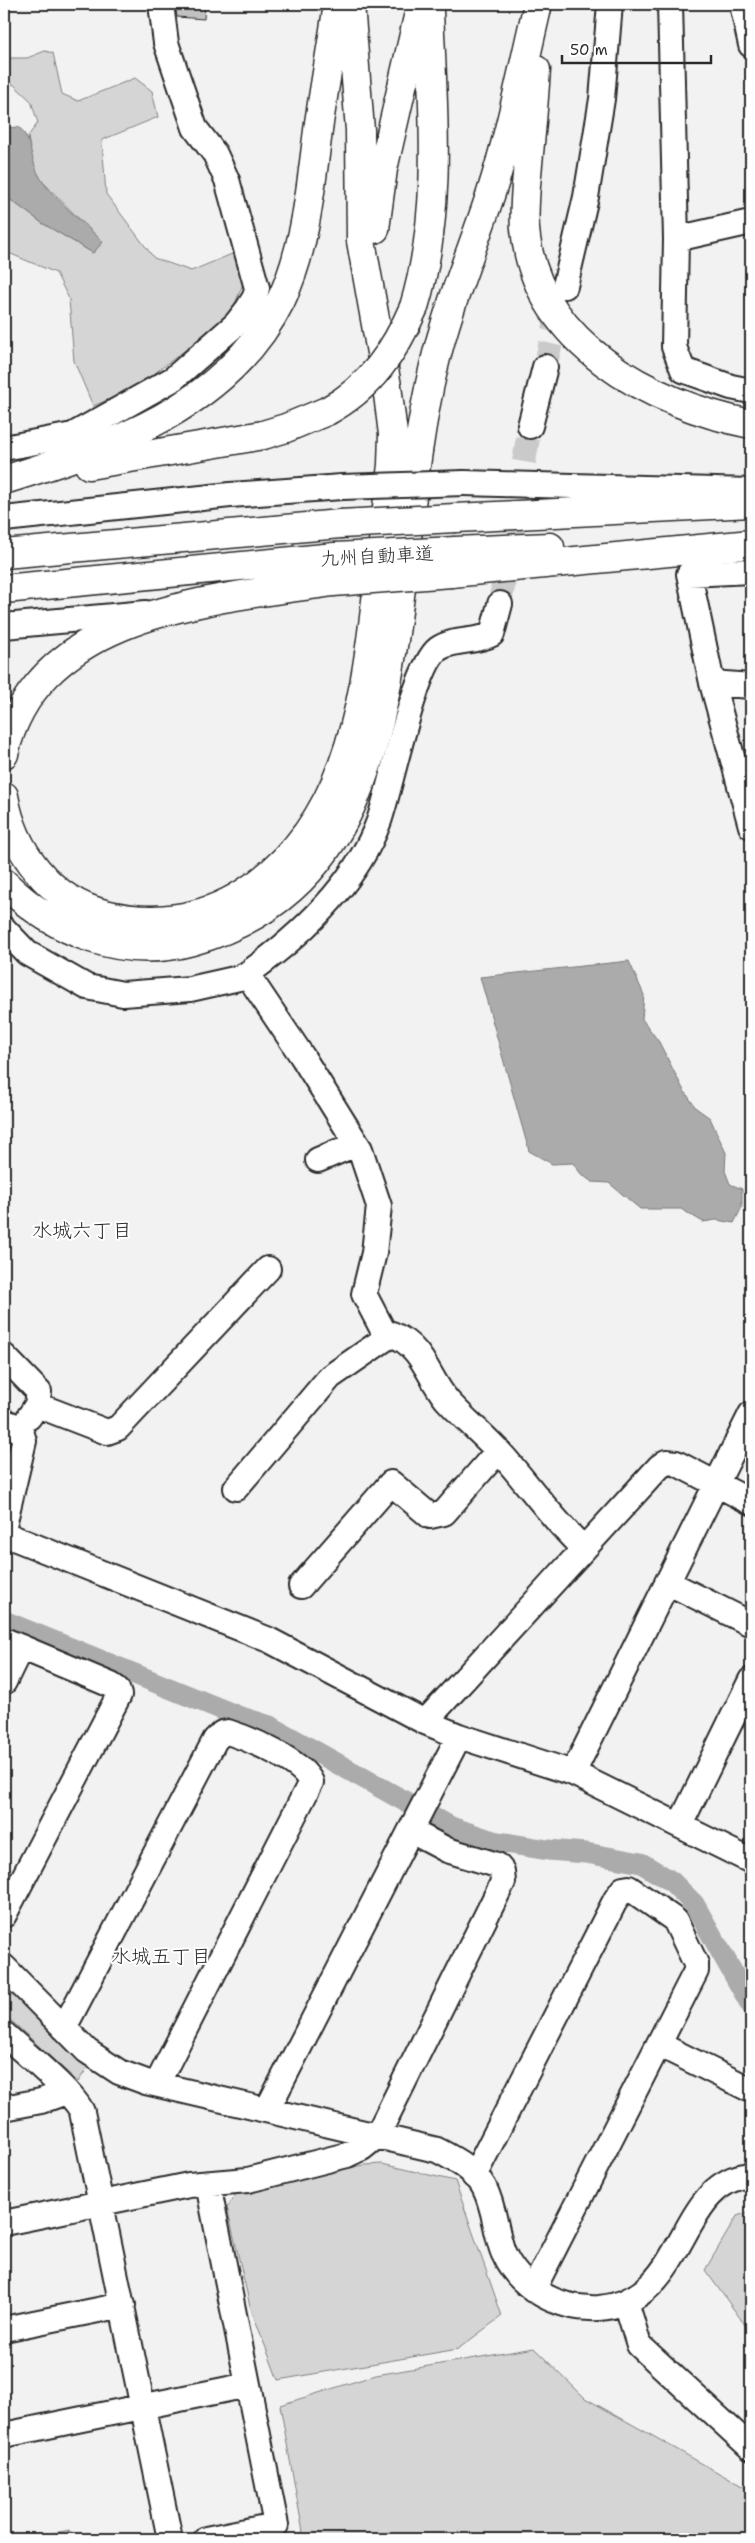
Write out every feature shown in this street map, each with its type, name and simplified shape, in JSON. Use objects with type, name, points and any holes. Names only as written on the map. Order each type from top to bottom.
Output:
[{"type":"highway","points":[[4,480],[78,456],[143,428],[171,413],[224,375],[245,354],[265,326],[281,299],[301,240],[338,4]]},
{"type":"highway","points":[[4,796],[6,813],[17,840],[33,866],[50,886],[74,902],[100,913],[125,920],[154,921],[183,918],[227,902],[263,881],[286,861],[308,834],[326,803],[341,769],[362,700],[369,657],[392,449],[387,386],[362,241],[360,130],[350,4]]},
{"type":"highway","points":[[378,325],[374,277],[377,205],[421,4]]},
{"type":"highway","points":[[4,480],[247,438],[286,428],[327,411],[361,389],[377,372],[392,350],[414,307],[427,255],[433,178],[429,4]]},
{"type":"highway","points":[[539,4],[525,198],[525,228],[529,255],[536,280],[547,302],[577,341],[617,370],[671,399],[751,424]]},
{"type":"highway","points":[[4,883],[45,917],[72,931],[97,941],[127,948],[155,948],[184,944],[241,924],[290,891],[310,871],[329,847],[356,797],[377,733],[392,660],[419,448],[433,368],[454,298],[501,158],[539,4]]},
{"type":"highway","name":"九州自動車道","points":[[4,554],[340,524],[751,503]]},
{"type":"highway","name":"九州自動車道","points":[[4,590],[453,562],[751,538]]},
{"type":"highway","points":[[453,562],[751,544]]},
{"type":"highway","points":[[4,754],[17,712],[32,689],[66,657],[114,630],[168,611],[243,595],[334,570]]},
{"type":"street","points":[[4,448],[73,435],[173,379],[230,330],[255,297],[257,288],[227,180],[215,154],[195,128],[166,43],[161,4]]},
{"type":"street","points":[[565,286],[586,197],[602,99],[610,4]]},
{"type":"street","points":[[670,4],[676,239],[674,347],[683,370],[731,387],[751,391]]},
{"type":"street","points":[[742,4],[751,45]]},
{"type":"street","points":[[676,239],[751,222]]},
{"type":"street","points":[[530,426],[545,367]]},
{"type":"street","points":[[4,519],[230,495],[342,486],[464,483],[751,491]]},
{"type":"street","points":[[751,571],[689,574],[712,683],[751,826]]},
{"type":"street","points":[[4,929],[27,953],[87,986],[123,994],[190,989],[239,978],[247,974],[302,930],[348,878],[379,822],[416,691],[427,665],[438,649],[492,634],[500,604]]},
{"type":"street","points":[[4,626],[168,611]]},
{"type":"street","points":[[712,683],[751,686]]},
{"type":"street","points":[[247,974],[302,1056],[356,1144],[378,1206],[374,1253],[364,1294],[387,1338]]},
{"type":"street","points":[[318,1160],[356,1144]]},
{"type":"street","points":[[37,1405],[107,1432],[118,1428],[268,1269]]},
{"type":"street","points":[[236,1488],[330,1377],[392,1334],[406,1340],[421,1356],[439,1390],[498,1451],[562,1529],[584,1549]]},
{"type":"street","points":[[4,1356],[40,1392],[37,1405],[13,1426],[24,1441],[4,1525]]},
{"type":"street","points":[[573,1773],[751,1414]]},
{"type":"street","points":[[301,1586],[391,1483],[430,1516],[444,1513],[498,1451]]},
{"type":"street","points":[[425,1722],[659,1467],[666,1462],[676,1463],[751,1502]]},
{"type":"street","points":[[4,1534],[269,1640],[425,1722],[459,1736],[573,1773],[751,1861]]},
{"type":"street","points":[[667,1582],[751,1624]]},
{"type":"street","points":[[4,1682],[12,1644],[111,1684],[117,1689],[119,1695],[4,1915]]},
{"type":"street","points":[[680,1825],[751,1680]]},
{"type":"street","points":[[64,2028],[215,1740],[222,1733],[228,1732],[288,1760],[304,1771],[311,1782],[157,2084]]},
{"type":"street","points":[[267,2110],[459,1736]]},
{"type":"street","points":[[4,2223],[188,2185],[248,2180],[347,2155],[362,2148],[377,2136],[503,1882],[502,1871],[497,1865],[447,1850],[411,1831]]},
{"type":"street","points":[[474,2176],[616,1899],[623,1889],[629,1888],[675,1920],[696,1964],[696,1971],[660,2045],[533,2290]]},
{"type":"street","points":[[4,1967],[87,2051],[119,2072],[157,2084],[437,2150],[464,2165],[483,2185],[493,2208],[503,2252],[516,2275],[538,2294],[572,2306],[599,2308],[626,2302],[655,2283],[669,2262],[698,2209],[720,2187],[744,2176],[751,2175]]},
{"type":"street","points":[[4,2034],[66,2092],[80,2106],[82,2112],[170,2539]]},
{"type":"street","points":[[660,2045],[751,2090]]},
{"type":"street","points":[[4,2108],[41,2101],[66,2092]]},
{"type":"street","points":[[206,2539],[276,2525],[208,2184]]},
{"type":"street","points":[[626,2302],[639,2345],[751,2448]]},
{"type":"street","points":[[4,2329],[123,2305]]},
{"type":"street","points":[[4,2435],[248,2385]]},
{"type":"shaded area","points":[[45,51],[53,53],[62,94],[78,101],[135,78],[152,91],[158,117],[102,140],[106,194],[154,258],[191,271],[232,254],[257,249],[230,316],[134,389],[93,406],[74,361],[69,299],[56,273],[4,251],[4,195],[42,223],[93,253],[102,242],[42,181],[32,165],[28,136],[38,123],[31,101],[13,84],[4,88],[4,58],[27,58]]},
{"type":"shaded area","points":[[19,127],[27,139],[37,172],[46,186],[61,203],[103,242],[93,253],[42,223],[4,195],[4,128]]},
{"type":"shaded area","points":[[629,961],[644,995],[642,1019],[659,1042],[683,1089],[696,1108],[710,1118],[726,1153],[725,1171],[730,1184],[742,1189],[742,1207],[734,1223],[716,1220],[703,1222],[681,1209],[640,1209],[609,1183],[592,1182],[581,1174],[573,1163],[552,1164],[529,1151],[480,977]]},
{"type":"shaded area","points":[[4,1987],[90,2064],[78,2082],[4,2014]]},
{"type":"shaded area","points":[[382,2164],[455,2181],[502,2316],[458,2349],[278,2380],[250,2306],[227,2207],[238,2191],[364,2165]]},
{"type":"shaded area","points":[[751,2211],[751,2333],[705,2270],[737,2216]]},
{"type":"shaded area","points":[[534,2348],[585,2398],[751,2491],[751,2539],[282,2539],[303,2532],[280,2405],[376,2375]]},
{"type":"shaded area","points":[[70,2530],[75,2539],[21,2539]]},
{"type":"building","points":[[175,4],[205,4],[204,19],[177,17]]},
{"type":"waterway","points":[[4,1621],[238,1716],[270,1726],[451,1827],[493,1841],[548,1850],[586,1853],[641,1863],[671,1881],[694,1904],[751,2005]]},
{"type":"tunnel","points":[[545,367],[561,301]]},
{"type":"tunnel","points":[[500,604],[530,426]]},
{"type":"district","name":"水城六丁目","points":[[82,1230]]},
{"type":"district","name":"水城五丁目","points":[[161,1956]]}]
